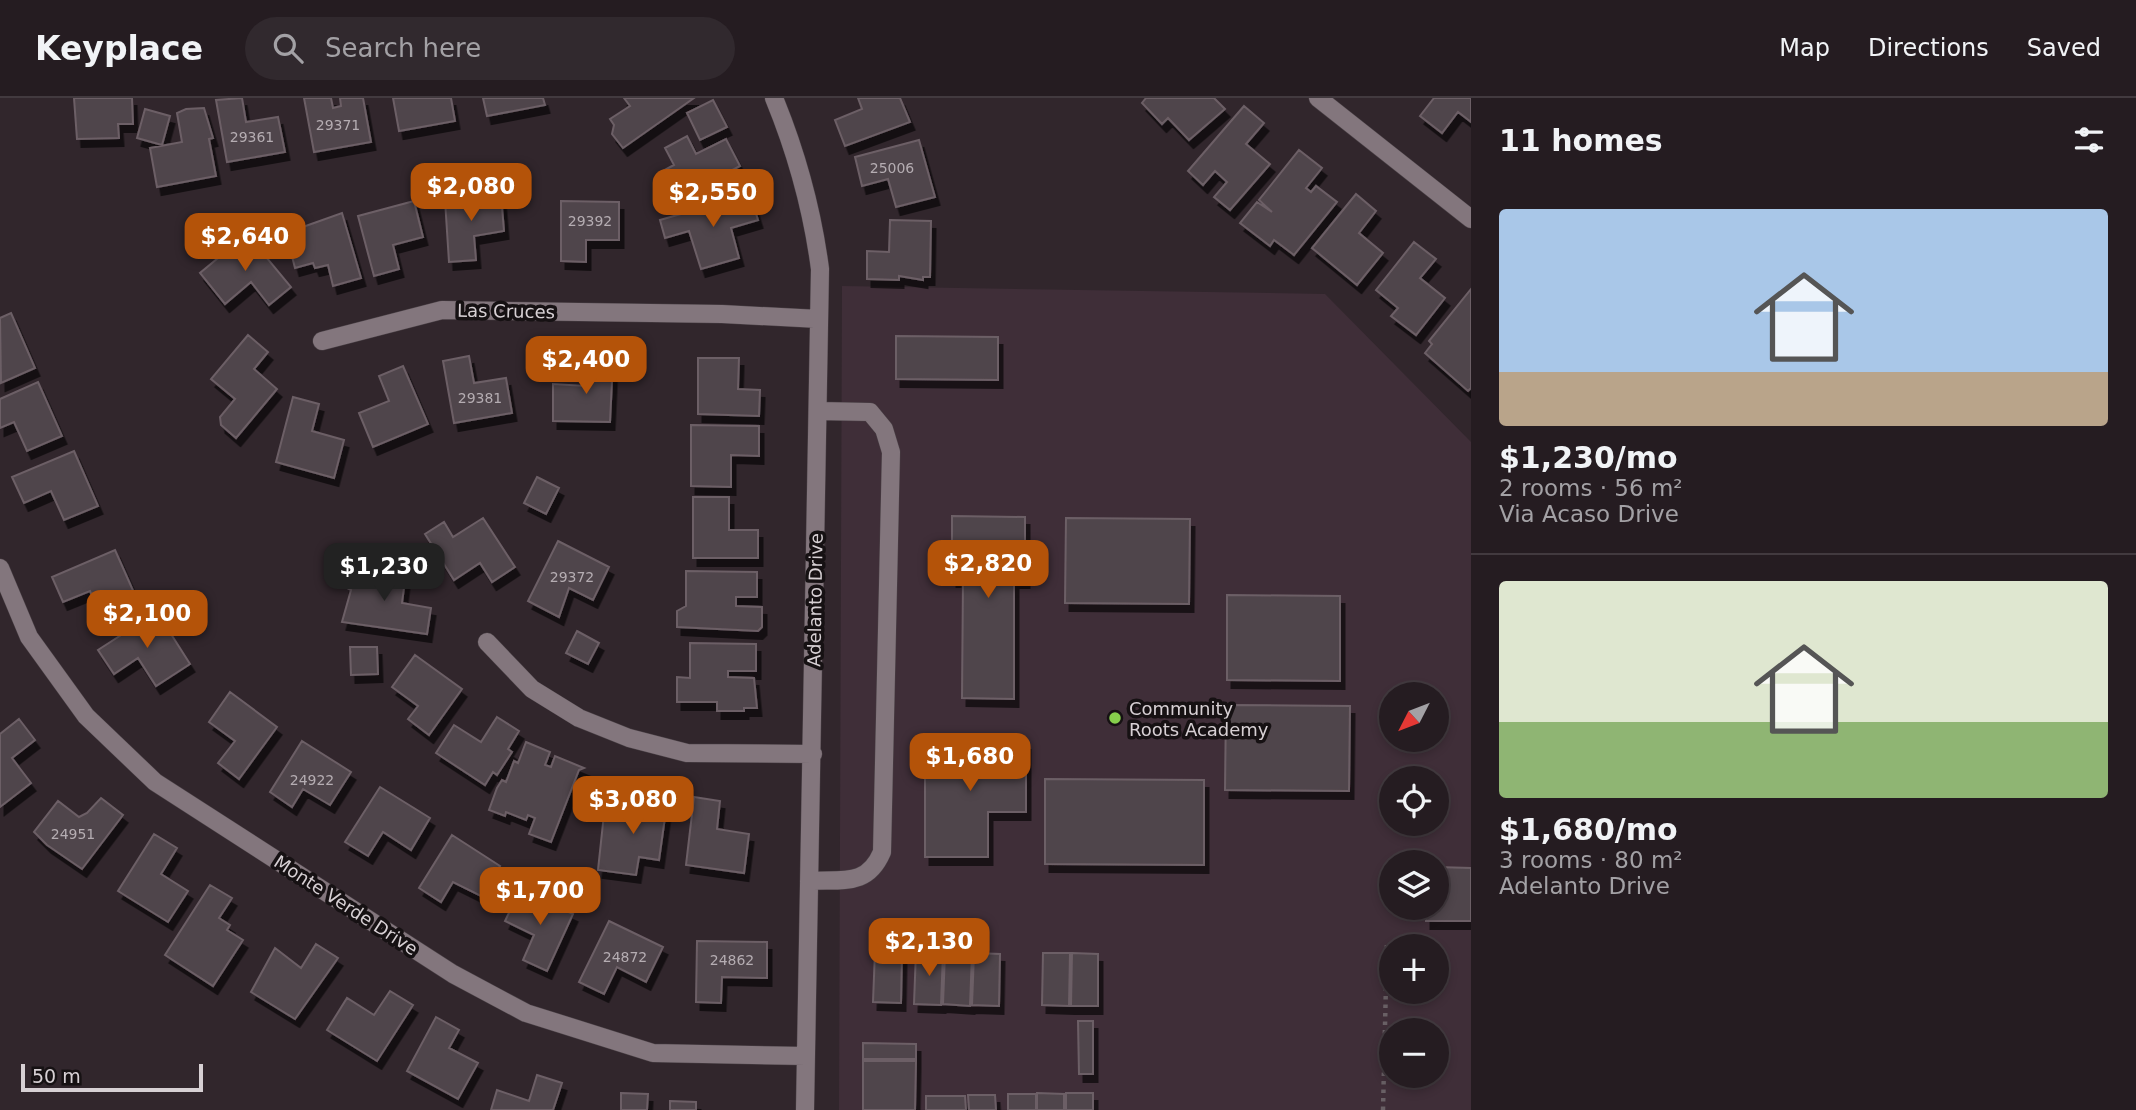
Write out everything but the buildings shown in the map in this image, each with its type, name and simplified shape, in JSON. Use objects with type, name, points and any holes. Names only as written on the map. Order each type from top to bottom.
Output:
[{"type":"street","name":"Adelanto Drive","points":[[774,98],[795,149],[813,215],[820,269],[806,1110]]},
{"type":"street","points":[[1318,98],[1471,219]]},
{"type":"street","name":"Las Cruces","points":[[322,341],[442,310],[708,314],[819,319]]},
{"type":"street","points":[[809,881],[863,877],[875,869],[882,852],[891,452],[884,429],[870,412],[818,411]]},
{"type":"street","name":"Monte Verde Drive","points":[[0,568],[29,637],[86,716],[155,782],[453,974],[526,1013],[653,1053],[805,1056]]},
{"type":"street","points":[[487,642],[532,689],[579,718],[629,738],[687,753],[813,754]]},
{"type":"path","points":[[1383,1110],[1386,1004]]},
{"type":"shaded area","name":"Community Roots Academy","points":[[842,286],[1325,294],[1471,442],[1471,1110],[839,1110]]},
{"type":"place","name":"Community Roots Academy","points":[[1115,718]]}]
